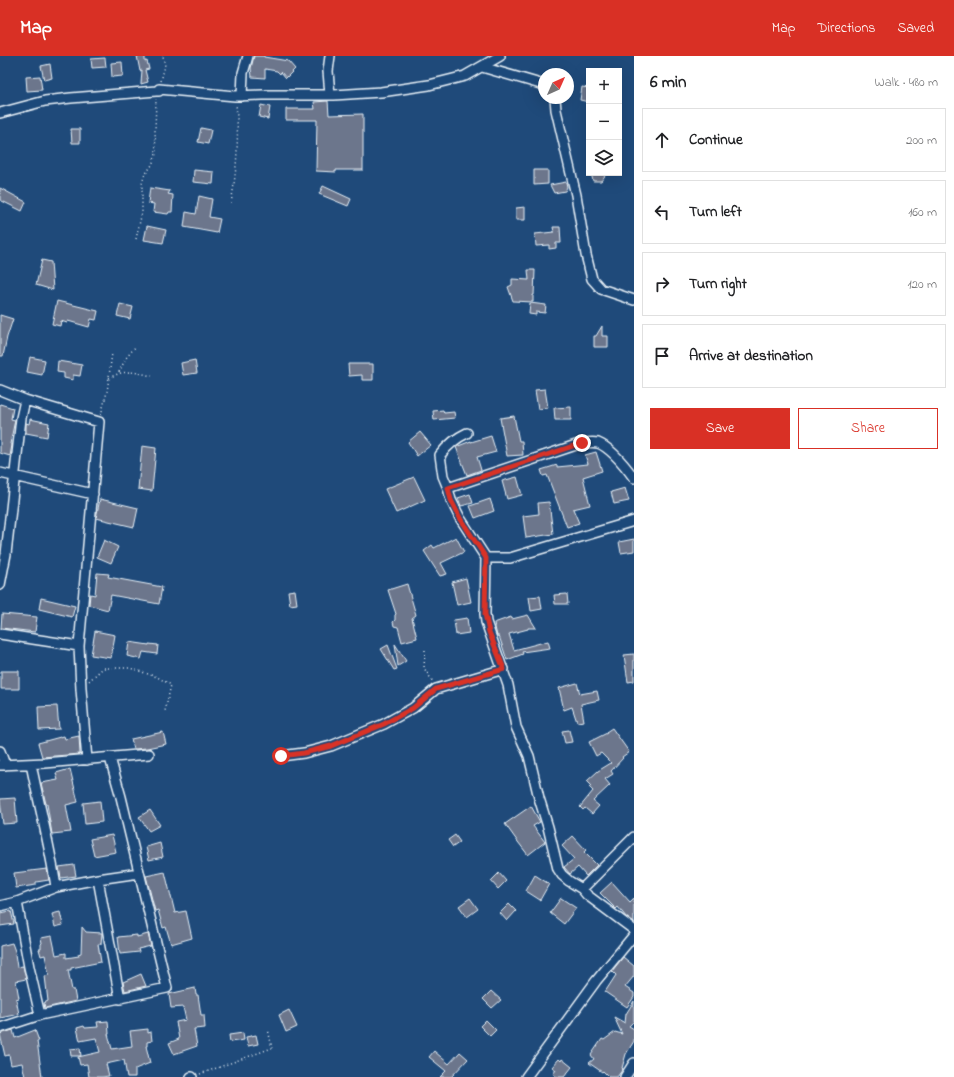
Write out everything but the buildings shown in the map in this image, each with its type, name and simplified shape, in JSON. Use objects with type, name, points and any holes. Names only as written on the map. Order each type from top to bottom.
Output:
[{"type":"street","points":[[238,96],[248,56]]},
{"type":"street","points":[[330,56],[328,72],[330,95]]},
{"type":"street","points":[[0,113],[45,101],[158,90],[238,96],[330,95],[381,92],[429,85],[465,76],[500,56]]},
{"type":"street","points":[[482,67],[538,83]]},
{"type":"street","points":[[556,104],[576,195],[586,255],[592,280],[601,289],[634,300]]},
{"type":"street","points":[[0,390],[25,400],[99,422],[79,646],[87,760]]},
{"type":"street","points":[[0,585],[6,554],[21,418],[25,400]]},
{"type":"street","points":[[467,432],[458,437],[440,455],[443,476],[451,500],[460,518],[486,558],[486,622],[504,669],[516,726],[528,756],[558,869],[569,881],[582,889],[587,895],[634,930]]},
{"type":"street","points":[[448,488],[582,443],[597,442],[604,447],[634,478]]},
{"type":"street","points":[[0,474],[93,494]]},
{"type":"street","points":[[486,558],[510,558],[634,521]]},
{"type":"street","points":[[0,634],[79,646]]},
{"type":"street","points":[[281,756],[304,753],[331,746],[372,730],[413,708],[436,689],[504,669]]},
{"type":"street","points":[[0,751],[2,765],[87,760],[149,754]]},
{"type":"street","points":[[0,1028],[40,1015],[167,988],[121,797],[110,758]]},
{"type":"street","points":[[31,764],[41,818],[53,865],[56,887]]},
{"type":"street","points":[[582,889],[634,837]]},
{"type":"street","points":[[0,906],[17,902],[56,887],[139,873]]},
{"type":"street","points":[[98,879],[120,998]]},
{"type":"street","points":[[17,902],[29,967],[40,1015]]},
{"type":"street","points":[[526,1077],[596,981],[634,935]]},
{"type":"street","points":[[625,1077],[634,1063]]},
{"type":"path","points":[[136,238],[142,212],[142,184],[144,176],[152,165],[156,154],[155,116],[158,90],[165,66],[163,56]]},
{"type":"path","points":[[230,203],[235,183],[238,96]]},
{"type":"path","points":[[119,372],[126,358],[136,346]]},
{"type":"path","points":[[99,422],[107,392],[112,353]]},
{"type":"path","points":[[109,378],[119,372],[134,372],[152,376]]},
{"type":"path","points":[[425,650],[424,668],[436,689]]},
{"type":"path","points":[[81,689],[103,668],[130,668],[157,677],[171,685],[165,711]]},
{"type":"path","points":[[191,1077],[272,1048],[268,1029]]},
{"type":"route","points":[[281,756],[304,753],[331,746],[384,724],[413,708],[436,689],[504,669],[486,622],[486,558],[460,518],[451,500],[448,488],[582,443]]}]
